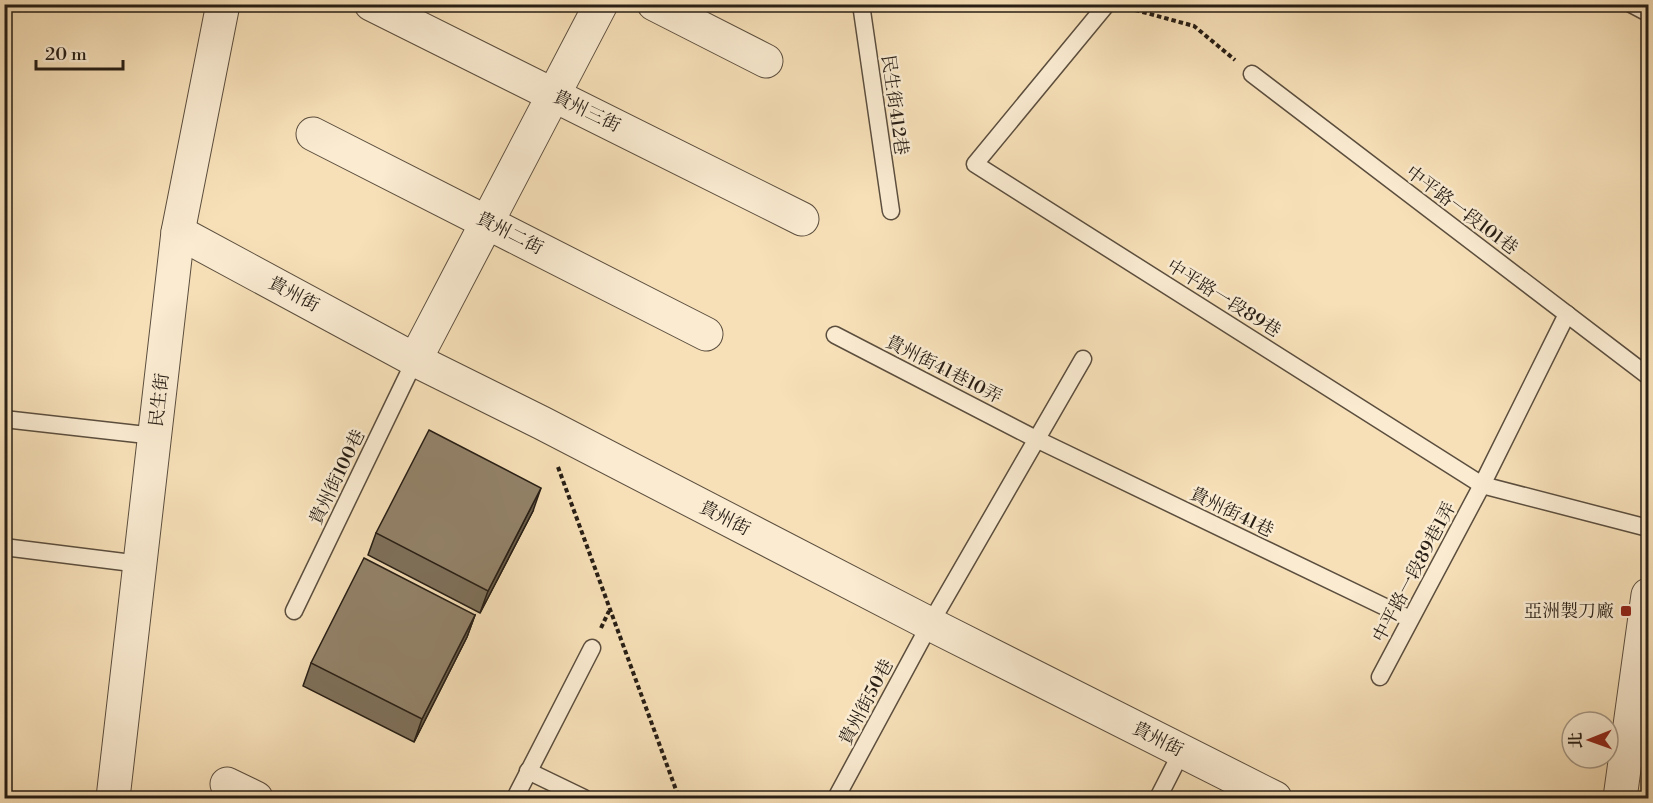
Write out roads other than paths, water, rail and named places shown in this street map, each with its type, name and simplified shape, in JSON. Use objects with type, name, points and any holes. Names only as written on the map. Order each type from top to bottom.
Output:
[{"type":"street","name":"民生街","points":[[113,798],[178,232],[223,4]]},
{"type":"street","name":"貴州三街","points":[[371,4],[802,219]]},
{"type":"street","points":[[415,360],[601,4]]},
{"type":"street","points":[[654,4],[766,61]]},
{"type":"street","name":"貴州二街","points":[[313,134],[706,333]]},
{"type":"street","name":"貴州街","points":[[178,232],[415,360],[1275,798]]},
{"type":"street","points":[[1620,798],[1648,595]]},
{"type":"street","points":[[227,784],[256,798]]},
{"type":"lane","name":"民生街412巷","points":[[861,4],[891,211]]},
{"type":"lane","name":"中平路一段89巷","points":[[1107,4],[975,164],[1482,485],[1648,528]]},
{"type":"lane","points":[[1631,4],[1648,13]]},
{"type":"lane","name":"中平路一段101巷","points":[[1252,74],[1648,376]]},
{"type":"lane","name":"中平路一段89巷1弄","points":[[1380,677],[1482,485],[1567,314]]},
{"type":"lane","name":"貴州街41巷10弄","points":[[835,335],[1036,439]]},
{"type":"lane","points":[[930,624],[1083,359]]},
{"type":"lane","name":"貴州街100巷","points":[[294,611],[415,360]]},
{"type":"lane","points":[[4,419],[155,436]]},
{"type":"lane","name":"貴州街41巷","points":[[1036,439],[1410,619]]},
{"type":"lane","points":[[4,547],[140,564]]},
{"type":"lane","name":"貴州街50巷","points":[[836,798],[930,624]]},
{"type":"lane","points":[[515,798],[591,648]]},
{"type":"lane","points":[[1158,798],[1182,751]]},
{"type":"lane","points":[[528,771],[584,798]]},
{"type":"place","name":"亞洲製刀廠","points":[[1626,611]]}]
